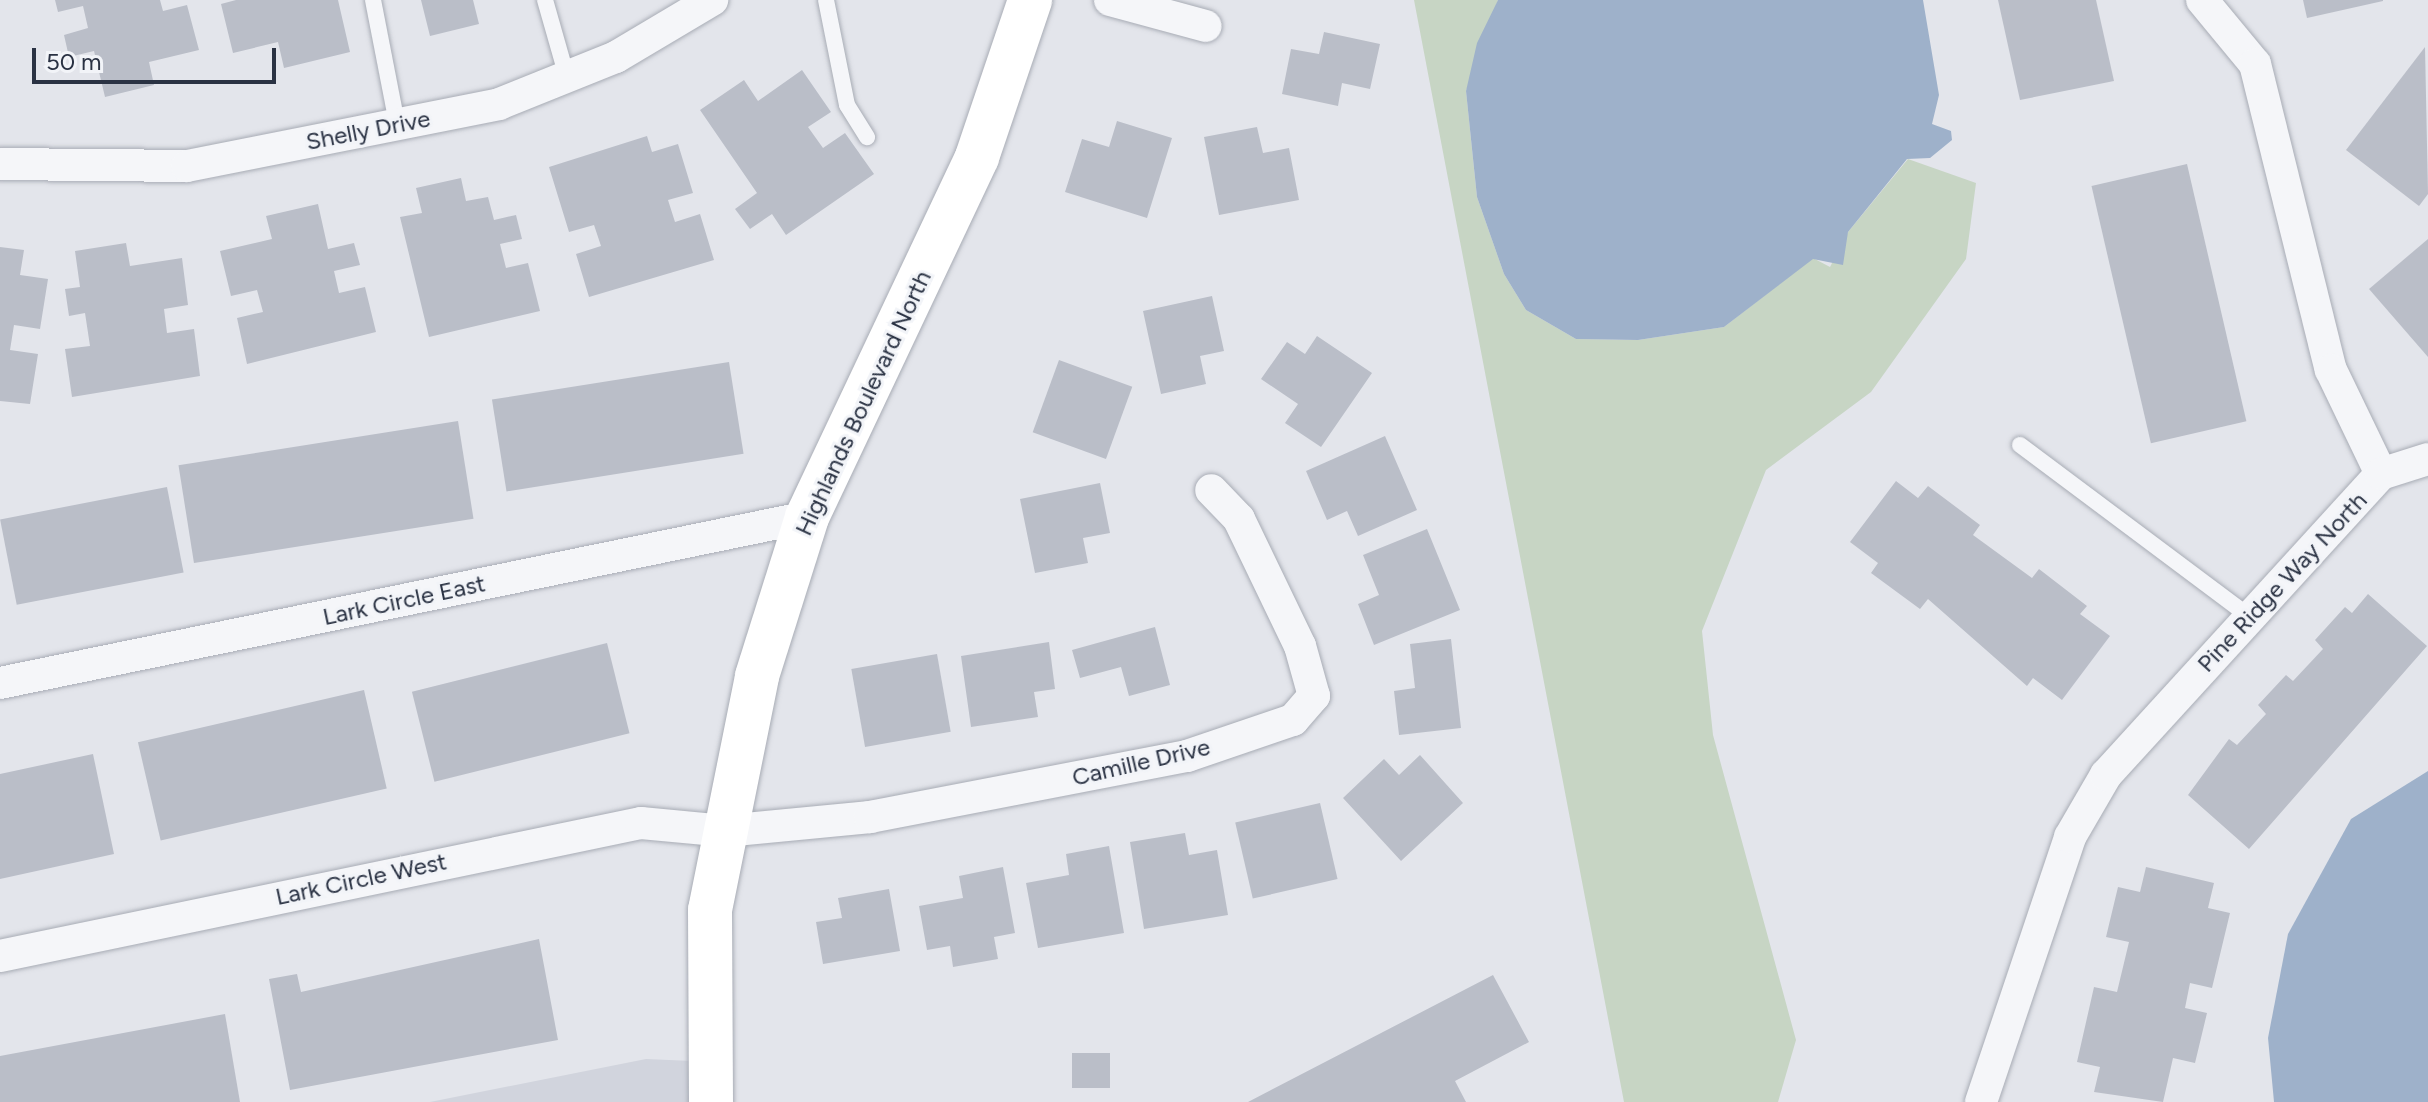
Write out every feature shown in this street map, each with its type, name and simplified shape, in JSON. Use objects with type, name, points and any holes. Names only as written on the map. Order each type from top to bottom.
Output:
[{"type":"street","name":"Shelly Drive","points":[[0,164],[187,166],[499,104],[616,57],[712,0]]},
{"type":"street","name":"Highlands Boulevard North","points":[[711,1102],[710,910],[757,676],[807,517],[977,157],[1030,0]]},
{"type":"street","points":[[1110,0],[1206,26]]},
{"type":"street","name":"Pine Ridge Way North","points":[[1981,1102],[2070,837],[2106,775],[2381,474],[2331,370],[2255,64],[2202,0]]},
{"type":"street","points":[[2381,474],[2428,459]]},
{"type":"street","name":"Camille Drive","points":[[725,831],[870,817],[1187,756],[1293,720],[1314,696],[1300,646],[1239,519],[1211,490]]},
{"type":"street","name":"Lark Circle East","points":[[0,683],[807,517]]},
{"type":"street","name":"Lark Circle West","points":[[0,956],[641,823],[725,831]]},
{"type":"lane","points":[[373,0],[397,124]]},
{"type":"lane","points":[[545,0],[567,77]]},
{"type":"lane","points":[[826,0],[844,94],[867,137]]},
{"type":"lane","points":[[2020,445],[2250,617]]},
{"type":"shaded area","points":[[646,1059],[692,1061],[692,1102],[430,1102]]},
{"type":"green space","points":[[1414,0],[1498,0],[1466,91],[1477,197],[1504,274],[1526,310],[1576,339],[1638,340],[1724,327],[1813,258],[1830,267],[1848,232],[1908,159],[1976,183],[1966,259],[1871,392],[1766,470],[1702,631],[1713,735],[1796,1040],[1778,1102],[1624,1102]]},
{"type":"water","points":[[1498,0],[1923,0],[1939,95],[1932,124],[1951,131],[1952,140],[1930,158],[1907,159],[1848,232],[1843,265],[1813,259],[1724,327],[1638,340],[1576,339],[1526,310],[1504,274],[1477,197],[1466,91],[1477,43]]},
{"type":"water","points":[[2428,771],[2428,1102],[2274,1102],[2268,1038],[2288,934],[2351,819]]},
{"type":"building","points":[[55,0],[160,0],[163,11],[187,5],[199,50],[149,62],[154,85],[105,97],[94,51],[69,57],[64,35],[88,28],[83,6],[58,12]]},
{"type":"building","points":[[236,0],[338,0],[350,52],[284,68],[278,42],[233,53],[221,4]]},
{"type":"building","points":[[421,0],[473,0],[479,24],[430,36]]},
{"type":"building","points":[[1998,0],[2096,0],[2114,81],[2020,100]]},
{"type":"building","points":[[2303,0],[2383,0],[2383,1],[2307,18]]},
{"type":"building","points":[[1324,32],[1380,44],[1370,89],[1342,83],[1338,106],[1282,94],[1291,49],[1319,54]]},
{"type":"building","points":[[2425,47],[2428,194],[2419,206],[2346,150]]},
{"type":"building","points":[[802,70],[831,112],[808,127],[823,148],[845,133],[874,174],[786,235],[772,214],[750,229],[735,209],[757,193],[700,110],[744,80],[758,101]]},
{"type":"building","points":[[1117,121],[1172,138],[1147,218],[1065,192],[1082,139],[1109,147]]},
{"type":"building","points":[[1257,127],[1263,153],[1289,148],[1299,200],[1219,215],[1204,137]]},
{"type":"building","points":[[647,136],[652,152],[678,144],[693,193],[668,200],[675,222],[700,214],[714,260],[589,297],[576,254],[601,246],[594,225],[569,232],[549,167]]},
{"type":"building","points":[[2187,164],[2246,421],[2151,443],[2092,186]]},
{"type":"building","points":[[461,178],[466,201],[488,197],[494,220],[516,215],[522,239],[500,244],[506,268],[528,263],[540,311],[429,337],[400,217],[422,213],[416,188]]},
{"type":"building","points":[[318,204],[328,249],[354,243],[360,265],[334,271],[339,293],[365,287],[376,332],[247,364],[237,318],[263,312],[257,290],[231,296],[220,251],[272,239],[266,216]]},
{"type":"building","points":[[2428,239],[2428,357],[2369,289]]},
{"type":"building","points":[[126,243],[130,266],[182,258],[188,305],[164,309],[167,333],[194,329],[200,376],[72,397],[65,349],[90,346],[85,313],[69,316],[65,289],[80,287],[75,251]]},
{"type":"building","points":[[0,247],[24,250],[20,275],[48,279],[40,329],[14,325],[10,350],[38,354],[30,404],[0,401]]},
{"type":"building","points":[[1212,296],[1224,351],[1200,356],[1206,384],[1161,394],[1143,311]]},
{"type":"building","points":[[1317,336],[1372,373],[1321,447],[1285,423],[1298,404],[1261,379],[1287,342],[1305,354]]},
{"type":"building","points":[[1059,360],[1132,387],[1106,459],[1033,432]]},
{"type":"building","points":[[729,362],[744,454],[507,491],[492,400]]},
{"type":"building","points":[[458,421],[473,519],[194,563],[178,465]]},
{"type":"building","points":[[1385,436],[1417,510],[1358,536],[1347,511],[1327,520],[1306,471]]},
{"type":"building","points":[[1896,481],[1918,498],[1928,486],[1980,525],[1973,535],[2032,578],[2039,569],[2087,606],[2080,614],[2110,636],[2062,700],[2033,678],[2027,686],[1928,599],[1920,609],[1871,573],[1878,563],[1850,542]]},
{"type":"building","points":[[1100,483],[1110,533],[1083,538],[1088,563],[1035,573],[1020,499]]},
{"type":"building","points":[[167,487],[184,572],[17,605],[0,519]]},
{"type":"building","points":[[1427,529],[1460,610],[1374,645],[1358,604],[1379,595],[1363,555]]},
{"type":"building","points":[[2368,594],[2427,646],[2249,849],[2188,795],[2229,739],[2237,745],[2266,714],[2258,705],[2286,675],[2293,681],[2323,649],[2315,640],[2345,607],[2352,613]]},
{"type":"building","points":[[1155,627],[1170,685],[1129,696],[1121,667],[1080,678],[1072,650]]},
{"type":"building","points":[[1451,639],[1461,728],[1399,735],[1394,691],[1415,688],[1410,644]]},
{"type":"building","points":[[1049,642],[1055,689],[1034,692],[1038,717],[971,727],[961,656]]},
{"type":"building","points":[[607,643],[629,733],[434,782],[412,692]]},
{"type":"building","points":[[937,654],[951,732],[865,747],[851,669]]},
{"type":"building","points":[[364,690],[387,788],[161,841],[138,742]]},
{"type":"building","points":[[93,754],[114,854],[0,879],[0,774]]},
{"type":"building","points":[[1420,755],[1463,803],[1401,861],[1343,798],[1384,759],[1399,775]]},
{"type":"building","points":[[1320,803],[1338,879],[1253,899],[1235,823]]},
{"type":"building","points":[[1185,833],[1189,855],[1217,850],[1228,915],[1144,929],[1130,842]]},
{"type":"building","points":[[1109,846],[1124,933],[1038,948],[1026,883],[1069,875],[1066,854]]},
{"type":"building","points":[[1003,867],[1015,933],[994,937],[998,959],[953,967],[950,946],[927,950],[919,906],[963,898],[959,876]]},
{"type":"building","points":[[2146,867],[2214,883],[2208,908],[2230,913],[2212,988],[2190,983],[2185,1008],[2207,1013],[2195,1063],[2173,1058],[2163,1102],[2094,1092],[2100,1067],[2077,1062],[2094,987],[2117,992],[2129,942],[2106,937],[2118,887],[2140,892]]},
{"type":"building","points":[[889,889],[900,951],[823,964],[816,922],[842,918],[838,898]]},
{"type":"building","points":[[539,939],[558,1040],[290,1090],[269,979],[297,974],[301,992]]},
{"type":"building","points":[[1493,975],[1529,1042],[1455,1081],[1466,1102],[1248,1102]]},
{"type":"building","points":[[225,1014],[240,1102],[0,1102],[0,1056]]},
{"type":"building","points":[[1072,1053],[1110,1053],[1110,1088],[1072,1088]]}]
